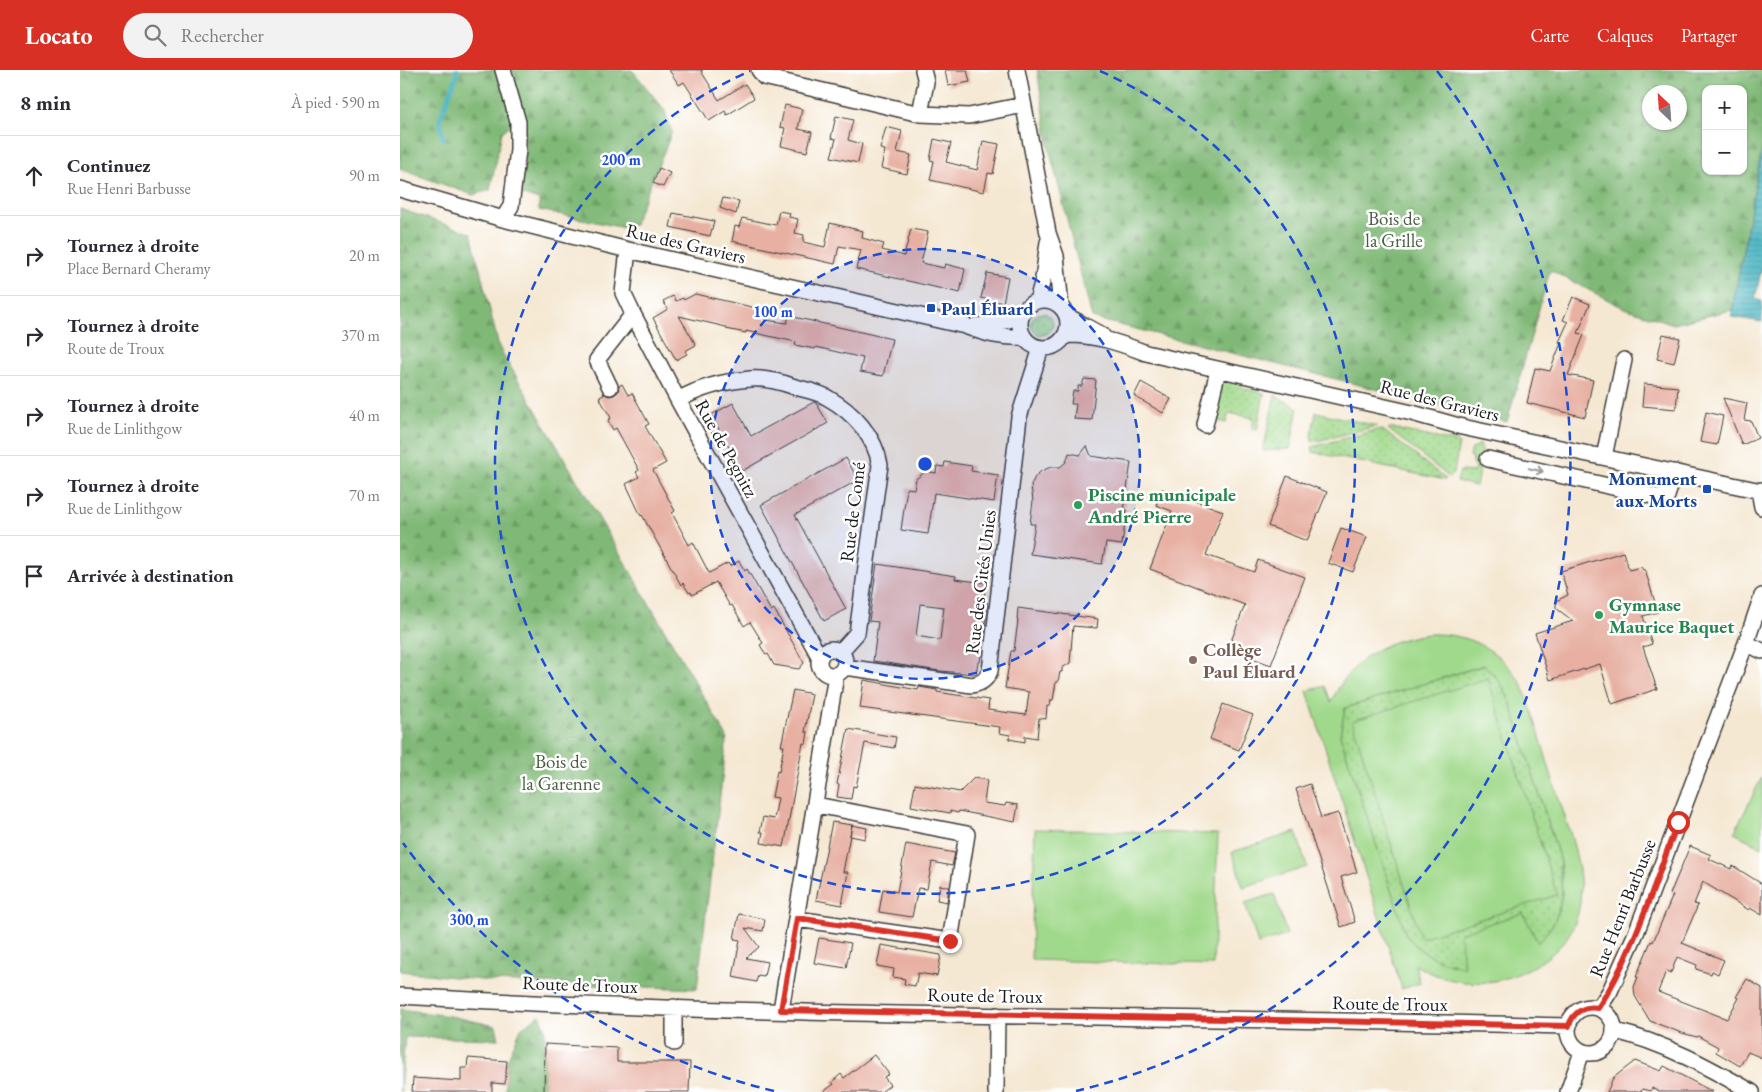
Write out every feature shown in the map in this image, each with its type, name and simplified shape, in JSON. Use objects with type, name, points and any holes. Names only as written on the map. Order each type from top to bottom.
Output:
[{"type":"street","points":[[503,218],[511,206],[518,150],[518,122],[504,70]]},
{"type":"street","points":[[759,70],[764,77],[920,114],[969,116],[1023,105]]},
{"type":"street","points":[[920,114],[926,82],[924,70]]},
{"type":"street","points":[[1017,70],[1068,326],[1065,335],[1059,343],[1051,348],[1031,345],[1023,337],[1020,326],[1022,315],[1027,306],[1036,301],[1045,300],[1054,302],[1064,312]]},
{"type":"street","name":"Rue des Graviers","points":[[400,190],[628,250],[965,326],[1004,338],[1023,337]]},
{"type":"street","points":[[1036,301],[1045,269],[1048,233]]},
{"type":"street","name":"Rue de Pegnitz","points":[[628,250],[623,292],[633,314],[678,400],[820,658]]},
{"type":"street","name":"Rue des Graviers","points":[[1064,312],[1112,341]]},
{"type":"street","points":[[610,387],[597,360],[633,314]]},
{"type":"street","name":"Rue des Graviers","points":[[965,326],[990,325],[1022,315]]},
{"type":"street","name":"Rue des Graviers","points":[[1065,335],[1086,336],[1112,341],[1146,353],[1412,413],[1462,427],[1762,491]]},
{"type":"street","name":"Rue des Cités Unies","points":[[840,664],[972,685],[984,681],[988,676],[1019,417],[1041,348]]},
{"type":"street","points":[[1604,458],[1624,360]]},
{"type":"street","points":[[1205,424],[1218,370]]},
{"type":"street","name":"Rue de Comé","points":[[678,400],[691,392],[726,382],[752,378],[781,382],[827,397],[853,417],[874,443],[880,465],[857,633],[840,664]]},
{"type":"street","points":[[1488,459],[1666,499],[1675,472]]},
{"type":"street","points":[[1762,491],[1760,502],[1762,507]]},
{"type":"street","name":"Rue Henri Barbusse","points":[[1598,1008],[1610,990],[1636,934],[1762,596]]},
{"type":"street","points":[[1746,643],[1762,651]]},
{"type":"street","points":[[781,1010],[840,664],[832,649],[822,654],[820,658],[820,666],[824,673],[828,675],[840,664]]},
{"type":"street","points":[[797,918],[950,941],[968,834],[816,805]]},
{"type":"street","name":"Route de Troux","points":[[400,996],[519,1003],[781,1010],[1569,1026]]},
{"type":"street","points":[[674,1007],[674,1043]]},
{"type":"street","points":[[1592,1007],[1598,1008],[1613,1021],[1612,1041],[1602,1051],[1582,1052],[1576,1048],[1568,1034],[1571,1020],[1579,1011],[1592,1007]]},
{"type":"street","points":[[996,1092],[998,1015]]},
{"type":"street","points":[[1614,1030],[1637,1036],[1703,1064],[1752,1092]]},
{"type":"street","points":[[1568,1092],[1582,1052]]},
{"type":"green space","points":[[400,70],[632,70],[664,109],[672,132],[634,224],[629,229],[539,210],[539,200],[520,194],[526,153],[524,122],[513,123],[502,132],[490,190],[473,195],[400,169]]},
{"type":"green space","name":"Bois de la Grille","points":[[1037,70],[1762,70],[1762,148],[1732,310],[1674,324],[1624,308],[1550,270],[1507,422],[1092,318],[1050,152]]},
{"type":"green space","name":"Bois de la Garenne","points":[[400,209],[471,233],[499,347],[727,737],[697,989],[490,981],[400,971]]},
{"type":"green space","points":[[1038,313],[1046,313],[1053,320],[1053,328],[1046,335],[1038,335],[1031,328],[1031,320]]},
{"type":"green space","points":[[1228,380],[1243,383],[1242,388],[1264,393],[1257,430],[1252,429],[1254,418],[1229,413],[1226,423],[1219,421],[1214,415],[1219,390],[1224,382]]},
{"type":"green space","points":[[1275,395],[1298,408],[1290,449],[1263,451]]},
{"type":"green space","points":[[1316,412],[1377,426],[1313,442],[1311,436]]},
{"type":"green space","points":[[1380,429],[1446,479],[1313,452],[1312,447]]},
{"type":"green space","points":[[1388,429],[1459,443],[1454,473],[1449,477]]},
{"type":"green space","points":[[1480,444],[1483,454],[1476,486],[1457,482],[1460,471],[1472,472],[1476,469],[1470,455],[1472,449]]},
{"type":"green space","points":[[1444,634],[1470,640],[1493,652],[1512,671],[1521,683],[1531,708],[1572,841],[1581,892],[1577,916],[1567,937],[1549,956],[1520,973],[1507,978],[1480,983],[1466,982],[1440,977],[1415,965],[1420,983],[1402,989],[1307,691],[1325,686],[1331,702],[1349,674],[1370,654],[1397,641],[1412,637]],"holes":[[[1484,665],[1499,680],[1510,701],[1559,857],[1562,893],[1554,923],[1538,943],[1523,913],[1460,933],[1464,967],[1432,957],[1406,935],[1340,735],[1345,708]]]},
{"type":"green space","points":[[1485,665],[1499,680],[1510,701],[1559,857],[1562,893],[1554,923],[1538,944],[1464,967],[1435,959],[1413,945],[1406,935],[1340,735],[1345,708]]},
{"type":"green space","points":[[1488,678],[1557,895],[1421,938],[1352,721]]},
{"type":"green space","points":[[1762,777],[1762,847],[1734,833]]},
{"type":"green space","points":[[1035,829],[1218,834],[1213,965],[1031,960]]},
{"type":"green space","points":[[1296,832],[1307,867],[1243,887],[1232,852]]},
{"type":"green space","points":[[1274,894],[1287,935],[1258,944],[1245,903]]},
{"type":"green space","points":[[400,1009],[450,1016],[496,1026],[499,1039],[405,1037],[400,1092]]},
{"type":"green space","points":[[540,1015],[545,1027],[544,1092],[505,1092],[507,1061],[521,1028]]},
{"type":"water","points":[[1762,148],[1762,267],[1755,299],[1762,301],[1762,322],[1731,317]]},
{"type":"building","points":[[669,70],[703,70],[701,71],[719,100],[745,84],[754,98],[727,115],[725,111],[709,121],[684,82],[679,85]]},
{"type":"building","points":[[945,70],[967,70],[970,82],[948,86]]},
{"type":"building","points":[[785,105],[802,109],[798,129],[812,132],[807,152],[781,146],[785,128],[780,127]]},
{"type":"building","points":[[836,116],[853,120],[848,140],[862,144],[858,163],[831,157],[836,139],[831,138]]},
{"type":"building","points":[[886,127],[902,131],[897,152],[911,155],[907,174],[881,168],[885,150],[880,149]]},
{"type":"building","points":[[934,139],[951,143],[946,162],[977,170],[983,141],[999,144],[993,174],[988,173],[984,192],[930,180],[934,161],[930,160]]},
{"type":"building","points":[[659,168],[670,173],[663,187],[653,183]]},
{"type":"building","points":[[723,198],[739,201],[736,214],[720,208]]},
{"type":"building","points":[[779,211],[790,213],[789,217],[798,219],[795,233],[804,235],[803,242],[825,247],[830,223],[863,231],[862,238],[884,244],[882,250],[904,256],[911,229],[928,232],[921,263],[944,268],[945,264],[965,269],[960,293],[856,269],[861,250],[839,246],[835,264],[732,241],[735,226],[739,227],[742,218],[776,225]]},
{"type":"building","points":[[673,213],[714,221],[710,236],[670,227]]},
{"type":"building","points":[[987,273],[1008,277],[1003,303],[981,298]]},
{"type":"building","points":[[695,294],[765,310],[763,318],[766,318],[765,320],[787,323],[789,316],[892,339],[883,376],[860,372],[863,358],[816,347],[815,349],[795,345],[796,342],[746,331],[746,333],[726,329],[726,327],[679,316],[696,345],[685,351],[687,354],[676,360],[653,318],[668,309],[663,301],[673,296],[676,301],[683,298],[684,300]]},
{"type":"building","points":[[1573,297],[1590,304],[1578,333],[1584,335],[1568,375],[1593,380],[1585,417],[1527,403],[1535,368],[1550,371],[1561,343],[1559,342],[1568,322],[1563,320]]},
{"type":"building","points":[[1663,334],[1680,338],[1674,363],[1657,359]]},
{"type":"building","points":[[1084,379],[1096,380],[1092,420],[1074,419],[1076,404],[1071,404],[1073,391],[1078,391],[1078,386],[1082,386]]},
{"type":"building","points":[[1141,382],[1171,399],[1163,413],[1134,396]]},
{"type":"building","points":[[622,384],[628,395],[632,393],[649,424],[645,426],[666,463],[653,470],[675,511],[672,513],[689,545],[693,542],[709,573],[728,563],[730,566],[739,561],[745,571],[747,569],[771,611],[774,609],[804,663],[799,669],[774,665],[760,645],[763,643],[750,622],[744,626],[716,582],[692,595],[683,583],[681,585],[641,516],[626,484],[639,477],[636,472],[639,470],[616,428],[613,430],[608,420],[611,418],[599,397],[604,395],[603,393],[609,396],[614,395]]},
{"type":"building","points":[[1644,384],[1678,387],[1676,409],[1642,406]]},
{"type":"building","points":[[1723,398],[1747,403],[1744,420],[1751,421],[1758,438],[1742,445]]},
{"type":"building","points":[[814,402],[828,423],[742,471],[711,415],[733,403],[751,436]]},
{"type":"building","points":[[1706,412],[1723,416],[1717,445],[1700,442]]},
{"type":"building","name":"Piscine municipale André Pierre","points":[[1087,446],[1091,456],[1131,462],[1124,510],[1127,510],[1122,545],[1106,543],[1102,564],[1030,554],[1035,524],[1030,524],[1033,501],[1031,485],[1035,477],[1041,471],[1051,467],[1060,467],[1066,462],[1069,453],[1080,455]]},
{"type":"building","points":[[846,458],[858,480],[795,515],[846,609],[824,621],[761,505]]},
{"type":"building","points":[[945,462],[972,466],[971,471],[998,475],[994,502],[934,493],[928,534],[901,530],[907,488],[914,489],[916,479],[926,471],[936,473],[937,466],[944,467]]},
{"type":"building","points":[[1287,476],[1327,492],[1307,541],[1268,526]]},
{"type":"building","points":[[1162,489],[1223,511],[1206,555],[1254,572],[1258,560],[1305,577],[1271,665],[1228,649],[1245,605],[1150,569],[1172,511],[1156,505]]},
{"type":"building","points":[[1341,528],[1367,537],[1353,572],[1328,563]]},
{"type":"building","points":[[1623,552],[1629,570],[1641,567],[1645,570],[1658,612],[1643,616],[1652,644],[1643,647],[1657,689],[1612,704],[1600,664],[1550,680],[1535,633],[1573,621],[1556,608],[1558,600],[1568,595],[1561,571]]},
{"type":"building","points":[[877,564],[956,576],[955,579],[986,583],[984,597],[988,604],[980,662],[978,662],[976,674],[940,671],[873,661],[878,622],[869,621]],"holes":[[[920,604],[944,607],[940,640],[916,636]]]},
{"type":"building","points":[[1018,608],[1098,619],[1097,628],[1073,626],[1070,663],[1062,668],[1062,672],[1060,672],[1053,700],[1051,700],[1050,706],[1047,706],[1046,719],[1039,718],[1037,738],[1025,736],[1025,742],[1009,739],[1010,735],[999,733],[1000,727],[860,708],[864,680],[918,690],[919,687],[937,690],[937,692],[989,700],[988,710],[1026,715],[1029,692],[1005,688],[1011,651],[1014,651]]},
{"type":"building","points":[[793,690],[812,694],[805,732],[808,732],[806,744],[803,743],[784,847],[761,843],[763,832],[760,832],[763,817],[774,819],[778,798],[772,797],[777,771],[779,772],[784,746],[781,746]]},
{"type":"building","points":[[1223,704],[1253,715],[1239,750],[1210,739]]},
{"type":"building","points":[[848,729],[896,737],[894,748],[865,743],[856,787],[853,786],[851,799],[837,797],[839,785],[837,784]]},
{"type":"building","points":[[974,778],[987,780],[984,803],[1005,806],[1006,803],[1018,805],[1015,822],[959,811],[958,813],[950,811],[950,813],[911,806],[915,784],[960,792]]},
{"type":"building","points":[[1310,784],[1321,818],[1338,813],[1357,872],[1341,877],[1355,922],[1341,927],[1296,789]]},
{"type":"building","points":[[832,822],[852,825],[843,872],[848,872],[842,905],[816,900]]},
{"type":"building","points":[[852,825],[867,828],[865,839],[850,836]]},
{"type":"building","points":[[906,844],[955,853],[952,866],[932,862],[927,889],[918,888],[912,917],[879,912],[883,889],[897,892]]},
{"type":"building","points":[[1690,846],[1711,855],[1709,859],[1731,869],[1733,866],[1762,884],[1762,915],[1750,908],[1749,910],[1703,882],[1694,904],[1698,905],[1682,943],[1724,960],[1718,974],[1712,971],[1711,974],[1696,969],[1697,965],[1677,957],[1671,973],[1666,971],[1658,992],[1727,1019],[1739,998],[1736,997],[1747,979],[1762,988],[1762,1058],[1748,1052],[1740,1066],[1716,1052],[1718,1047],[1698,1036],[1682,1033],[1650,1021],[1635,996],[1634,987],[1638,977],[1636,977],[1673,895],[1670,894]]},
{"type":"building","points":[[940,885],[949,887],[947,902],[937,900]]},
{"type":"building","points":[[739,914],[765,919],[763,931],[745,928],[759,947],[746,958],[767,962],[764,976],[758,975],[756,982],[733,977],[740,940],[734,939]]},
{"type":"building","points":[[819,938],[851,943],[846,968],[814,963]]},
{"type":"building","points":[[881,945],[941,955],[937,976],[918,973],[915,986],[904,984],[905,979],[893,977],[894,969],[877,966]]},
{"type":"building","points":[[545,1044],[617,1048],[617,1062],[690,1062],[689,1092],[544,1092]]},
{"type":"building","points":[[874,1055],[889,1074],[884,1077],[890,1085],[881,1092],[823,1092],[834,1084],[832,1082],[841,1074],[844,1078]]},
{"type":"building","points":[[468,1058],[507,1061],[505,1084],[492,1083],[492,1092],[412,1092],[413,1078],[461,1081],[461,1068],[467,1068]]},
{"type":"building","points":[[1635,1061],[1661,1071],[1664,1066],[1713,1092],[1659,1092],[1652,1088],[1650,1091],[1642,1089],[1641,1092],[1607,1092],[1613,1078]]},
{"type":"waterway","points":[[443,139],[440,119],[457,75],[457,70]]},
{"type":"place","name":"Paul Éluard","points":[[931,308]]},
{"type":"place","name":"Monument aux Morts","points":[[1707,489]]},
{"type":"place","name":"Piscine municipale André Pierre","points":[[1078,505]]},
{"type":"place","name":"Gymnase Maurice Baquet","points":[[1599,615]]},
{"type":"place","name":"Collège Paul Éluard","points":[[1193,660]]},
{"type":"route","points":[[950,941],[797,918],[781,1010],[1569,1026],[1574,1015],[1579,1011],[1585,1008],[1598,1008],[1610,990],[1636,934],[1678,822]]}]
